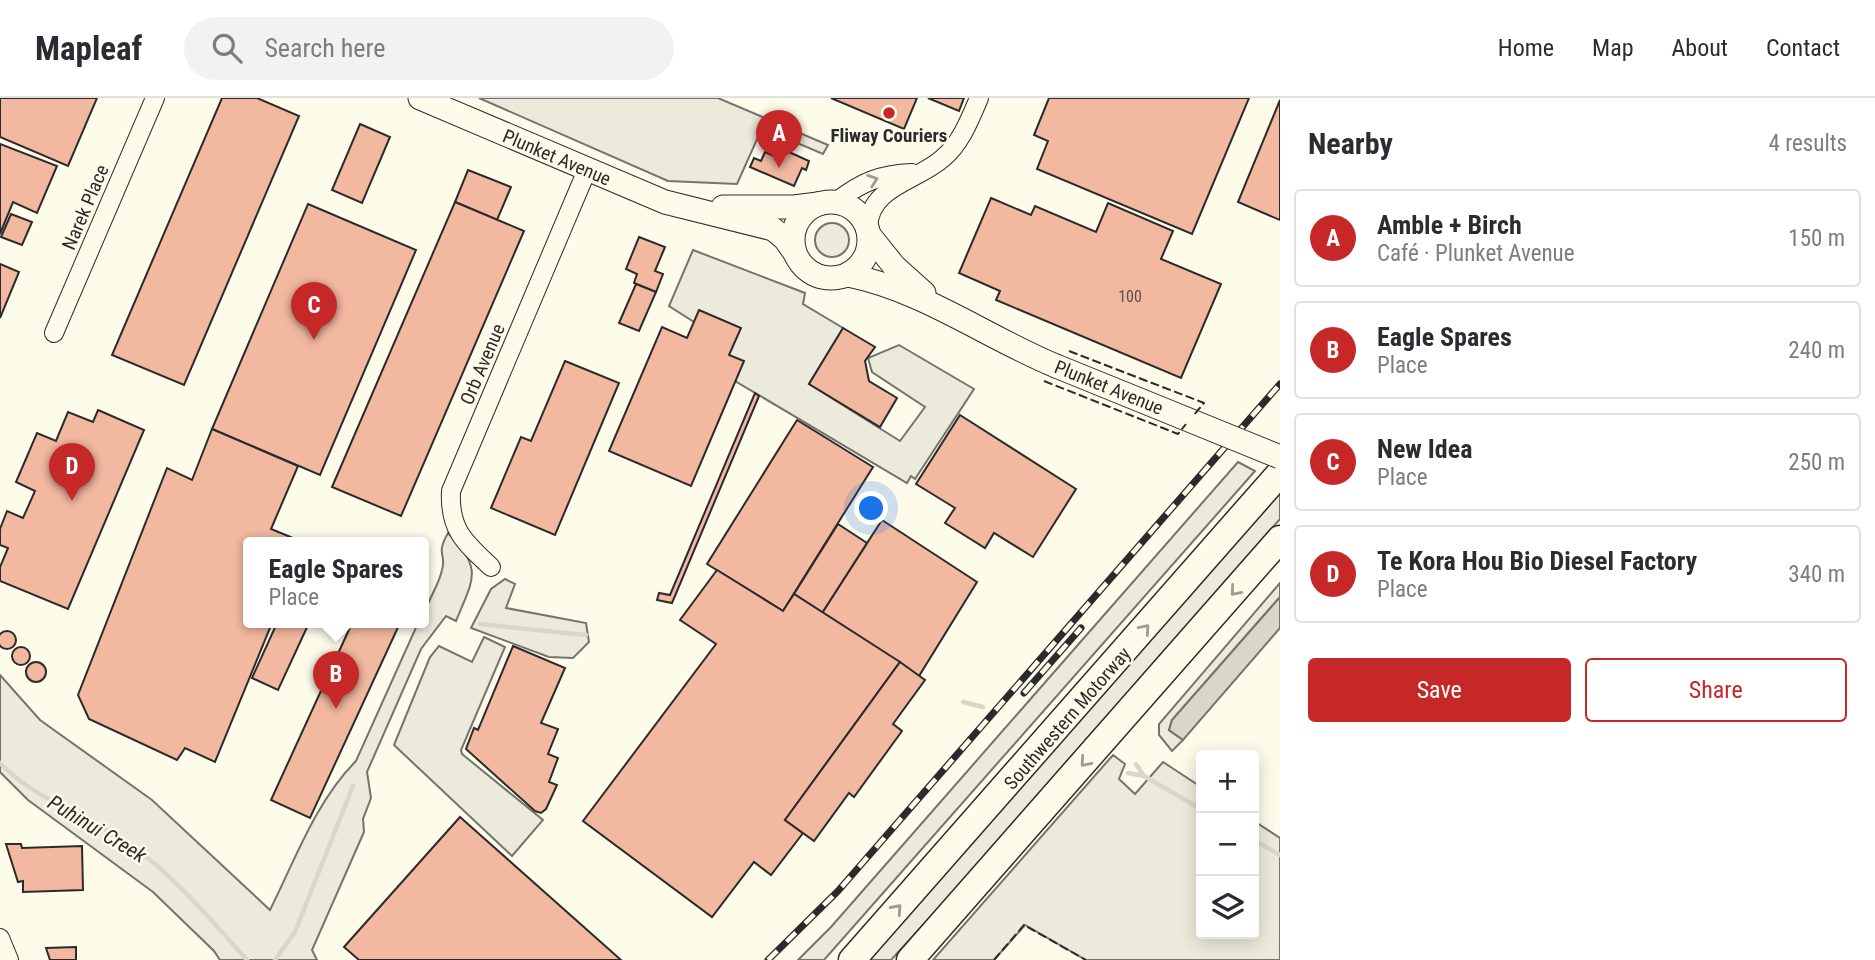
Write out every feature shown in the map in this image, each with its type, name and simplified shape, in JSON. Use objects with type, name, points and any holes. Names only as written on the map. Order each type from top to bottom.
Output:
[{"type":"highway","name":"Southwestern Motorway","points":[[852,960],[1280,473]]},
{"type":"highway","points":[[910,960],[1280,539]]},
{"type":"main road","name":"Plunket Avenue","points":[[420,98],[665,202],[773,229],[795,253]]},
{"type":"main road","name":"Plunket Avenue","points":[[696,208],[827,203]]},
{"type":"main road","points":[[827,203],[856,210],[869,232],[865,259],[848,275],[824,278],[812,273],[795,253],[794,230],[807,210],[827,203]]},
{"type":"main road","name":"Plunket Avenue","points":[[869,232],[894,266],[942,309]]},
{"type":"main road","name":"Plunket Avenue","points":[[848,275],[891,286],[942,309],[1019,351],[1280,457]]},
{"type":"street","name":"Narek Place","points":[[54,333],[155,98]]},
{"type":"street","points":[[869,232],[871,211],[883,196],[947,155],[963,132],[979,98]]},
{"type":"street","name":"Orb Avenue","points":[[491,567],[466,543],[450,516],[452,491],[587,170]]},
{"type":"street","points":[[827,203],[876,177],[916,173]]},
{"type":"street","points":[[0,938],[9,960]]},
{"type":"shaded area","points":[[479,98],[718,98],[828,145],[823,154],[762,128],[737,184],[668,181]]},
{"type":"shaded area","points":[[832,223],[844,228],[849,240],[844,252],[832,257],[820,252],[815,240],[820,228]]},
{"type":"shaded area","points":[[693,250],[805,293],[803,304],[843,328],[809,384],[900,441],[925,407],[872,372],[868,358],[899,345],[974,389],[915,479],[911,476],[907,483],[735,381],[729,355],[694,322],[669,306]]},
{"type":"shaded area","points":[[1238,462],[1255,471],[824,960],[798,960],[831,927]]},
{"type":"shaded area","points":[[1280,493],[1280,519],[934,913],[891,960],[868,960]]},
{"type":"shaded area","points":[[448,533],[467,556],[471,566],[471,584],[456,621],[446,616],[421,649],[367,772],[371,798],[363,819],[364,832],[312,950],[317,960],[220,960],[153,892],[28,800],[0,772],[0,675],[40,720],[152,800],[270,910],[318,813],[329,794],[356,761],[416,628],[429,628],[429,602],[442,570],[442,546]]},
{"type":"shaded area","points":[[505,579],[515,584],[506,608],[586,623],[589,642],[573,658],[549,657],[471,628],[491,589]]},
{"type":"shaded area","points":[[1280,583],[1280,597],[1172,720],[1169,730],[1183,740],[1172,751],[1159,735],[1159,724]]},
{"type":"shaded area","points":[[1280,597],[1280,628],[1183,740],[1169,730],[1172,720]]},
{"type":"shaded area","points":[[484,637],[505,647],[461,750],[462,754],[543,820],[512,856],[394,745],[430,657],[439,646],[472,662]]},
{"type":"shaded area","points":[[1113,755],[1125,764],[1119,779],[1135,794],[1163,762],[1196,784],[1196,939],[1259,939],[1259,824],[1280,838],[1280,960],[1086,960],[1025,925],[994,960],[933,960]]},
{"type":"building","points":[[0,98],[97,98],[68,166],[0,137]]},
{"type":"building","points":[[222,98],[257,98],[299,116],[184,385],[112,355]]},
{"type":"building","name":"Fliway Couriers","points":[[831,98],[917,98],[904,129]]},
{"type":"building","name":"Fliway Couriers","points":[[928,98],[964,98],[959,111]]},
{"type":"building","points":[[1049,98],[1249,98],[1192,234],[1037,169],[1048,141],[1034,135]]},
{"type":"building","points":[[1280,100],[1280,220],[1238,202]]},
{"type":"building","points":[[360,124],[390,137],[362,203],[332,190]]},
{"type":"building","points":[[0,144],[57,166],[37,213],[13,202],[0,234]]},
{"type":"building","points":[[778,147],[809,161],[806,170],[802,168],[794,186],[750,167],[754,158],[761,161],[765,152],[774,156]]},
{"type":"building","points":[[468,170],[511,187],[497,220],[455,202]]},
{"type":"building","points":[[991,198],[1031,215],[1035,206],[1096,232],[1108,203],[1173,231],[1161,259],[1221,284],[1181,378],[996,300],[1000,291],[959,273]]},
{"type":"building","points":[[455,202],[524,231],[401,516],[332,487]]},
{"type":"building","points":[[308,204],[416,250],[320,475],[212,429]]},
{"type":"building","points":[[11,214],[32,222],[22,245],[1,237]]},
{"type":"building","points":[[639,237],[665,247],[655,271],[663,274],[656,292],[634,283],[637,274],[626,269]]},
{"type":"building","points":[[0,264],[19,272],[0,318]]},
{"type":"building","points":[[636,284],[656,292],[639,331],[619,323]]},
{"type":"building","points":[[699,310],[741,328],[729,355],[744,361],[691,486],[609,451],[662,327],[687,338]]},
{"type":"building","points":[[843,328],[875,347],[865,361],[869,381],[897,398],[880,427],[809,384]]},
{"type":"building","points":[[565,361],[619,383],[555,535],[491,508],[521,437],[531,441]]},
{"type":"building","points":[[755,393],[759,396],[672,603],[657,600],[659,593],[670,595]]},
{"type":"building","points":[[98,410],[144,430],[68,609],[0,581],[0,567],[8,548],[0,545],[0,529],[7,511],[23,518],[35,491],[16,482],[37,433],[56,441],[68,412],[93,422]]},
{"type":"building","points":[[960,415],[1076,489],[1033,557],[994,533],[985,548],[945,523],[955,508],[916,484]]},
{"type":"building","points":[[797,420],[873,467],[783,611],[707,564]]},
{"type":"building","points":[[212,429],[298,466],[271,529],[290,537],[243,537],[243,628],[270,628],[215,762],[185,748],[177,760],[89,719],[78,695],[167,468],[192,480]]},
{"type":"building","points":[[882,520],[977,582],[919,676],[822,613]]},
{"type":"building","points":[[838,524],[867,543],[822,613],[794,594]]},
{"type":"building","points":[[717,570],[783,611],[794,594],[900,662],[785,820],[803,833],[771,875],[754,862],[712,917],[583,821],[716,644],[680,620]]},
{"type":"building","points":[[275,628],[307,628],[278,690],[252,678]]},
{"type":"building","points":[[350,628],[398,628],[310,818],[271,800]]},
{"type":"building","points":[[3,631],[11,631],[16,636],[16,644],[11,649],[3,649],[-1,646],[-1,634]]},
{"type":"building","points":[[513,646],[565,668],[541,723],[558,729],[548,754],[558,758],[549,782],[557,785],[546,809],[541,813],[535,811],[466,749],[474,728],[478,730]]},
{"type":"building","points":[[17,647],[25,647],[30,656],[28,663],[17,665],[12,660],[12,652]]},
{"type":"building","points":[[36,662],[43,665],[46,672],[43,679],[36,682],[29,679],[26,672],[29,665]]},
{"type":"building","points":[[900,662],[925,680],[893,724],[902,731],[854,797],[849,793],[814,841],[785,820]]},
{"type":"building","points":[[460,817],[621,960],[359,960],[344,947]]},
{"type":"building","points":[[6,844],[21,844],[22,848],[82,846],[83,890],[23,892],[23,881],[18,882]]},
{"type":"building","points":[[76,947],[76,960],[50,960],[46,948]]},
{"type":"waterway","points":[[480,624],[586,635]]},
{"type":"waterway","points":[[963,702],[983,707]]},
{"type":"waterway","name":"Puhinui Creek","points":[[0,763],[45,797],[112,833],[145,855],[190,898],[247,960]]},
{"type":"waterway","points":[[1128,773],[1144,776],[1136,764]]},
{"type":"waterway","points":[[1144,776],[1196,806]]},
{"type":"waterway","points":[[275,960],[295,932],[353,786]]},
{"type":"waterway","points":[[1259,843],[1280,855]]},
{"type":"railway","points":[[768,960],[838,891],[1280,384]]},
{"type":"railway","points":[[1024,693],[1081,628]]},
{"type":"fence","points":[[1069,351],[1204,403],[1193,416]]},
{"type":"fence","points":[[1044,381],[1178,434],[1186,424]]},
{"type":"fence","points":[[994,960],[1024,925],[1086,960]]},
{"type":"place","name":"Fliway Couriers","points":[[889,113]]},
{"type":"place","name":"Amble + Birch","points":[[779,168]]},
{"type":"place","name":"New Idea","points":[[314,340]]},
{"type":"place","name":"Te Kora Hou Bio Diesel Factory","points":[[72,501]]},
{"type":"place","name":"Eagle Spares","points":[[336,709]]}]
